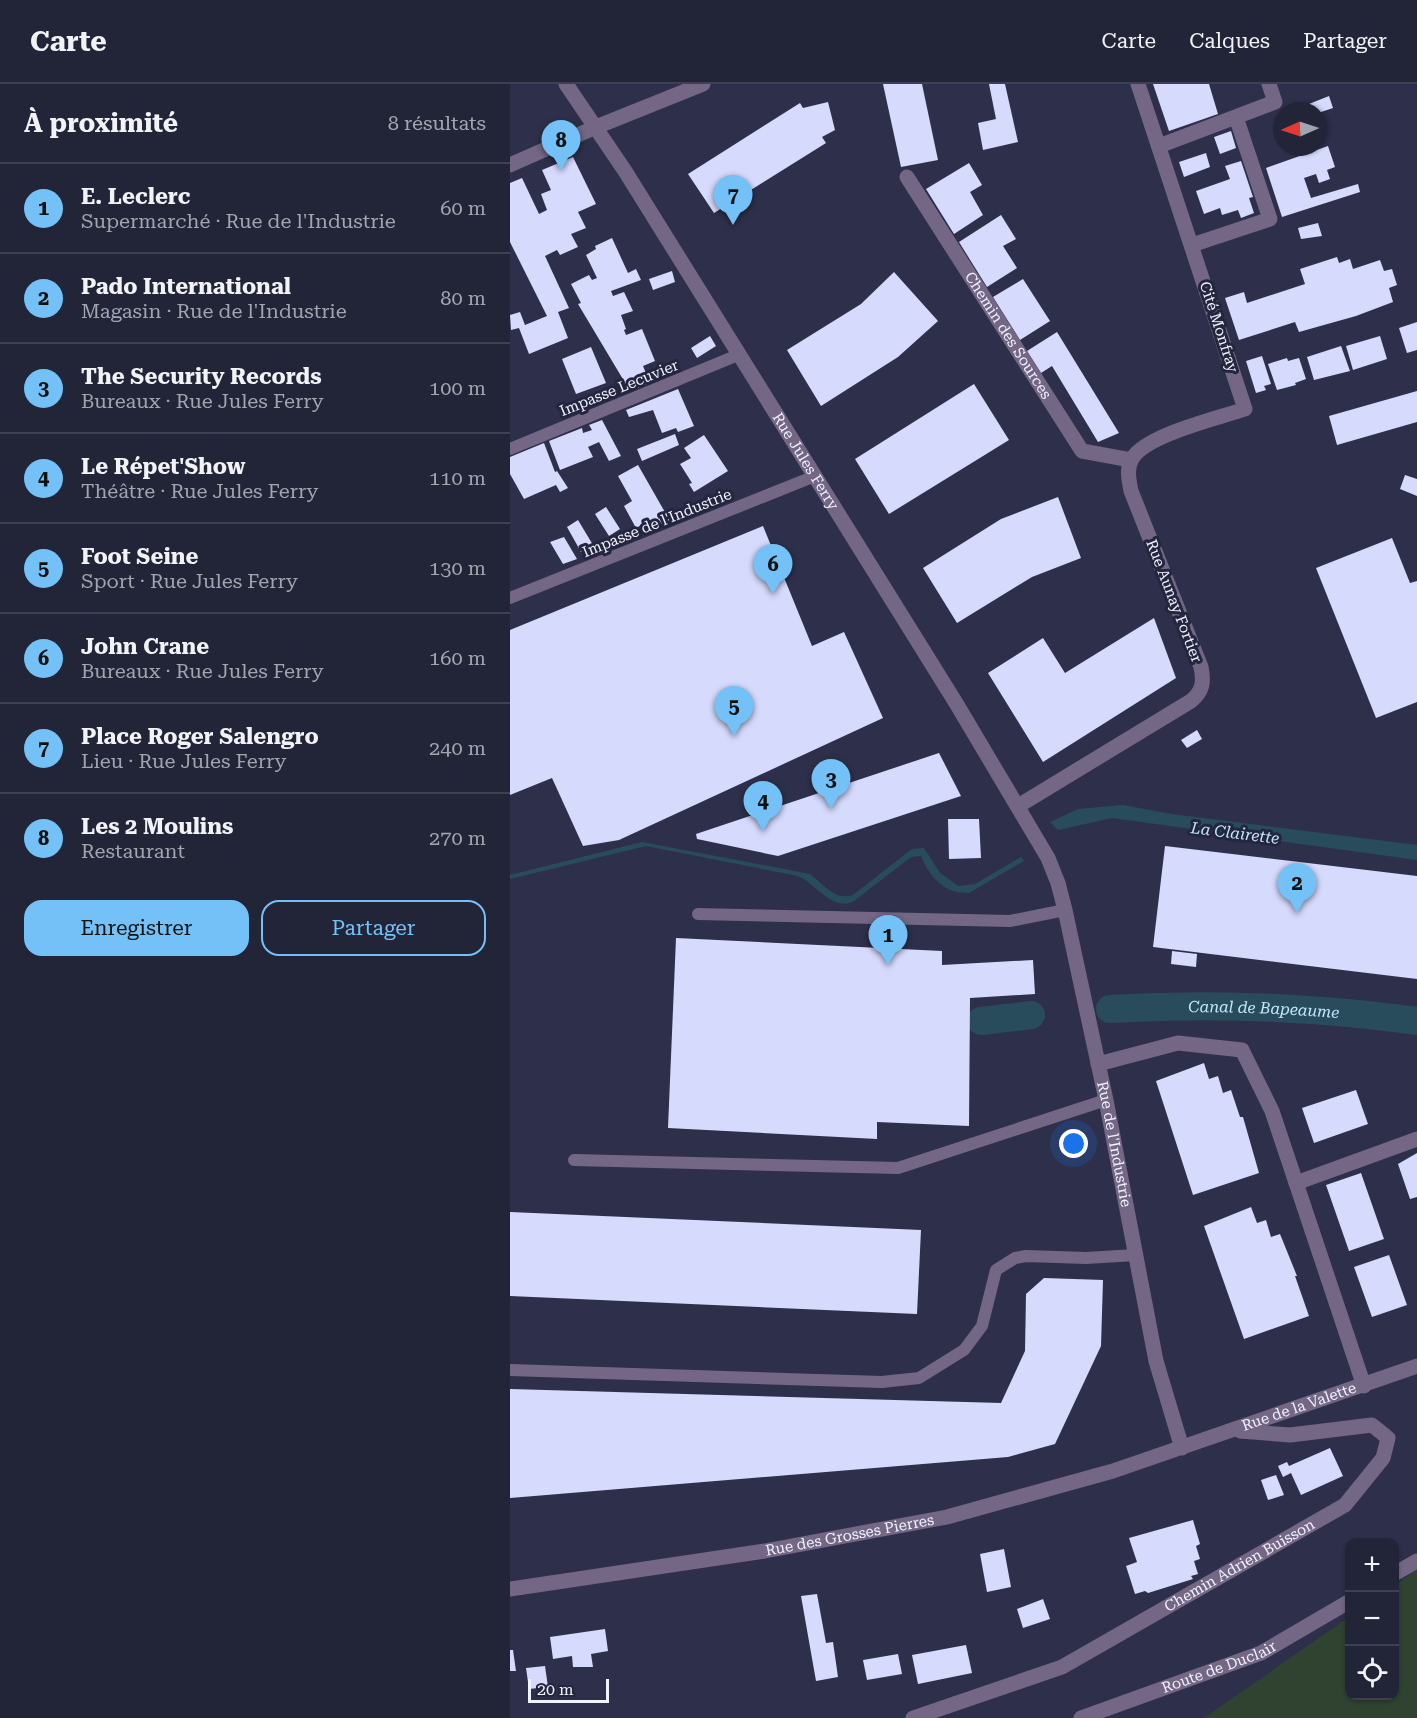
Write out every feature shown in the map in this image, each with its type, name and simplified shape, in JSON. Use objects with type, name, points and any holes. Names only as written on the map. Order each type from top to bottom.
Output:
[{"type":"street","name":"Rue Jules Ferry","points":[[566,84],[596,127],[815,476],[1039,843]]},
{"type":"street","points":[[510,165],[703,84]]},
{"type":"street","name":"Cité Monfray","points":[[1131,460],[1148,443],[1245,409],[1138,84]]},
{"type":"street","points":[[1159,146],[1275,102],[1269,84]]},
{"type":"street","points":[[1192,245],[1270,219],[1236,117]]},
{"type":"street","name":"Chemin des Sources","points":[[908,177],[1082,451],[1131,460]]},
{"type":"street","name":"Rue Aunay Fortier","points":[[1018,806],[1191,701],[1199,694],[1202,685],[1197,657],[1131,491],[1128,472],[1131,460]]},
{"type":"street","name":"Rue de l'Industrie","points":[[1039,843],[1058,884],[1065,910],[1106,1100],[1156,1361],[1182,1448]]},
{"type":"street","points":[[1098,1065],[1178,1043],[1242,1050],[1272,1111],[1364,1386]]},
{"type":"street","points":[[1296,1183],[1417,1139]]},
{"type":"street","name":"Rue de la Valette","points":[[1182,1448],[1417,1366]]},
{"type":"street","name":"Chemin Adrien Buisson","points":[[913,1718],[1062,1667],[1345,1505],[1383,1458],[1388,1438],[1372,1425],[1290,1435],[1234,1430]]},
{"type":"street","name":"Rue des Grosses Pierres","points":[[510,1589],[765,1551],[947,1517],[1052,1490],[1182,1448]]},
{"type":"street","points":[[1399,1572],[1417,1561]]},
{"type":"street","name":"Route de Duclair","points":[[1081,1718],[1261,1653],[1345,1604]]},
{"type":"lane","name":"Impasse Lecuvier","points":[[510,449],[738,355]]},
{"type":"lane","name":"Impasse de l'Industrie","points":[[510,598],[815,476]]},
{"type":"lane","points":[[698,914],[1010,921],[1065,910]]},
{"type":"lane","points":[[574,1160],[898,1168],[1106,1100]]},
{"type":"lane","points":[[510,1370],[882,1382],[919,1378],[949,1362],[975,1338],[987,1311],[996,1270],[1015,1257],[1136,1255]]},
{"type":"green space","points":[[1417,1569],[1417,1718],[1204,1718],[1345,1620],[1345,1700],[1399,1700],[1399,1583]]},
{"type":"water","name":"La Clairette","points":[[1123,805],[1171,814],[1417,845],[1417,860],[1112,818],[1058,830],[1050,822],[1078,809]]},
{"type":"water","points":[[642,842],[810,874],[835,894],[841,896],[853,895],[912,849],[924,848],[940,873],[958,886],[975,884],[1021,857],[1024,861],[969,893],[960,893],[939,883],[921,856],[911,857],[854,901],[846,903],[832,900],[798,876],[646,846],[510,879],[510,875]]},
{"type":"building","points":[[883,84],[922,84],[938,160],[901,167]]},
{"type":"building","points":[[989,84],[1005,84],[1018,142],[983,150],[978,123],[996,119]]},
{"type":"building","points":[[1153,84],[1209,84],[1218,114],[1169,131]]},
{"type":"building","points":[[1329,96],[1333,108],[1327,110],[1327,102],[1314,102]]},
{"type":"building","points":[[828,102],[835,130],[822,137],[826,143],[714,213],[688,174],[800,103],[803,108]]},
{"type":"building","points":[[1231,131],[1236,148],[1220,154],[1214,137]]},
{"type":"building","points":[[1327,146],[1335,167],[1327,170],[1330,179],[1319,183],[1316,174],[1304,178],[1311,198],[1358,184],[1360,192],[1282,217],[1266,168],[1300,156],[1327,156]]},
{"type":"building","points":[[1206,153],[1210,167],[1184,177],[1179,162]]},
{"type":"building","points":[[573,157],[596,204],[578,212],[586,228],[571,234],[578,247],[560,255],[557,250],[545,256],[569,308],[558,312],[568,338],[529,354],[519,328],[511,330],[510,315],[520,312],[525,325],[547,316],[510,242],[510,183],[522,178],[539,214],[547,210],[541,194],[551,190],[542,170]]},
{"type":"building","points":[[1241,161],[1253,197],[1249,198],[1254,213],[1241,218],[1238,210],[1222,215],[1220,208],[1204,214],[1196,191],[1230,179],[1225,166]]},
{"type":"building","points":[[969,163],[982,185],[970,192],[983,215],[954,234],[926,189]]},
{"type":"building","points":[[1001,215],[1016,239],[1003,246],[1017,268],[987,287],[959,242]]},
{"type":"building","points":[[1318,223],[1322,236],[1301,239],[1298,228]]},
{"type":"building","points":[[612,238],[628,273],[636,269],[641,280],[611,291],[613,296],[624,292],[633,311],[621,315],[626,329],[624,330],[626,335],[642,329],[655,361],[643,366],[650,383],[630,391],[578,304],[581,303],[571,284],[589,275],[592,280],[597,278],[586,255],[596,249],[595,246]]},
{"type":"building","points":[[1337,257],[1339,263],[1350,259],[1353,269],[1380,260],[1384,271],[1392,269],[1397,285],[1389,288],[1393,302],[1356,316],[1299,332],[1295,322],[1239,340],[1225,298],[1244,292],[1247,303],[1305,284],[1300,269]]},
{"type":"building","points":[[672,271],[675,282],[653,290],[649,279]]},
{"type":"building","points":[[894,272],[938,321],[898,357],[821,406],[787,350],[861,304]]},
{"type":"building","points":[[1023,279],[1050,321],[1020,340],[993,297]]},
{"type":"building","points":[[1417,322],[1417,350],[1407,353],[1399,328]]},
{"type":"building","points":[[1057,332],[1119,433],[1098,442],[1052,366],[1041,373],[1027,351]]},
{"type":"building","points":[[710,336],[716,346],[697,358],[691,348]]},
{"type":"building","points":[[1380,336],[1387,359],[1353,370],[1346,346]]},
{"type":"building","points":[[1341,346],[1350,371],[1314,380],[1307,357]]},
{"type":"building","points":[[591,347],[606,383],[576,394],[562,359]]},
{"type":"building","points":[[1262,356],[1271,384],[1264,386],[1266,390],[1256,393],[1246,361]]},
{"type":"building","points":[[1287,358],[1288,361],[1299,358],[1306,379],[1295,383],[1296,385],[1277,390],[1268,364]]},
{"type":"building","points":[[974,384],[1009,440],[889,514],[855,459]]},
{"type":"building","points":[[678,389],[694,426],[678,432],[676,428],[662,433],[653,410],[629,417],[626,410]]},
{"type":"building","points":[[1417,391],[1417,422],[1337,445],[1329,416]]},
{"type":"building","points":[[602,420],[621,456],[609,461],[599,442],[588,447],[593,457],[560,470],[549,441],[582,428],[583,433],[592,430],[589,425]]},
{"type":"building","points":[[675,434],[679,445],[642,461],[637,449]]},
{"type":"building","points":[[704,435],[728,471],[694,492],[689,484],[692,483],[680,464],[691,458],[684,448]]},
{"type":"building","points":[[544,443],[555,472],[557,471],[568,488],[560,492],[556,485],[524,499],[510,474],[510,457]]},
{"type":"building","points":[[638,465],[670,521],[649,529],[645,523],[636,528],[624,506],[632,501],[618,476]]},
{"type":"building","points":[[1405,475],[1417,479],[1417,496],[1400,489]]},
{"type":"building","points":[[1058,497],[1081,558],[1032,577],[957,623],[923,568],[1001,519]]},
{"type":"building","points":[[606,507],[620,529],[609,536],[595,514]]},
{"type":"building","points":[[578,520],[593,545],[581,552],[567,527]]},
{"type":"building","points":[[763,526],[812,646],[844,632],[883,718],[619,840],[583,846],[552,778],[510,795],[510,630]]},
{"type":"building","points":[[564,537],[577,559],[563,564],[550,542]]},
{"type":"building","points":[[1392,538],[1410,583],[1417,581],[1417,702],[1376,718],[1316,568]]},
{"type":"building","points":[[1154,618],[1176,678],[1043,762],[988,673],[1043,638],[1065,673]]},
{"type":"building","points":[[1197,730],[1202,739],[1187,748],[1181,740]]},
{"type":"building","points":[[939,753],[961,796],[778,856],[697,839],[696,834]]},
{"type":"building","points":[[948,819],[979,819],[981,858],[949,859]]},
{"type":"building","points":[[1165,846],[1417,876],[1417,979],[1153,947]]},
{"type":"building","points":[[676,938],[942,951],[942,965],[1033,960],[1035,994],[970,998],[969,1126],[877,1122],[877,1139],[668,1128]]},
{"type":"building","points":[[1172,951],[1197,954],[1196,967],[1171,964]]},
{"type":"building","points":[[1204,1063],[1209,1079],[1218,1076],[1223,1093],[1231,1090],[1240,1117],[1243,1117],[1259,1173],[1193,1195],[1156,1081]]},
{"type":"building","points":[[1356,1090],[1368,1124],[1314,1143],[1302,1108]]},
{"type":"building","points":[[1417,1153],[1417,1197],[1410,1199],[1398,1164]]},
{"type":"building","points":[[1361,1173],[1384,1239],[1349,1251],[1326,1185]]},
{"type":"building","points":[[1251,1207],[1257,1223],[1266,1220],[1271,1237],[1280,1234],[1297,1276],[1295,1276],[1309,1316],[1244,1339],[1204,1226]]},
{"type":"building","points":[[510,1212],[921,1230],[917,1314],[510,1296]]},
{"type":"building","points":[[1389,1255],[1407,1305],[1372,1317],[1354,1267]]},
{"type":"building","points":[[1044,1278],[1103,1280],[1101,1346],[1055,1444],[1008,1457],[510,1498],[510,1389],[1001,1403],[1025,1351],[1026,1294]]},
{"type":"building","points":[[1330,1448],[1343,1476],[1301,1495],[1291,1473],[1283,1477],[1278,1466],[1287,1462],[1289,1466]]},
{"type":"building","points":[[1276,1475],[1284,1495],[1268,1500],[1261,1480]]},
{"type":"building","points":[[1193,1520],[1200,1544],[1196,1546],[1200,1559],[1194,1561],[1198,1574],[1191,1576],[1193,1579],[1148,1593],[1145,1591],[1135,1594],[1126,1566],[1137,1562],[1129,1538]]},
{"type":"building","points":[[1004,1549],[1011,1587],[987,1592],[980,1554]]},
{"type":"building","points":[[817,1594],[826,1643],[833,1642],[838,1677],[816,1681],[801,1596]]},
{"type":"building","points":[[1043,1599],[1050,1619],[1023,1628],[1017,1609]]},
{"type":"building","points":[[605,1629],[608,1651],[591,1654],[593,1667],[573,1667],[572,1656],[553,1659],[550,1637]]},
{"type":"building","points":[[966,1645],[972,1673],[918,1684],[912,1655]]},
{"type":"building","points":[[510,1650],[513,1650],[516,1671],[510,1671]]},
{"type":"building","points":[[898,1654],[902,1674],[867,1680],[863,1660]]},
{"type":"building","points":[[545,1666],[548,1687],[529,1689],[526,1668]]},
{"type":"waterway","name":"Canal de Bapeaume","points":[[1110,1009],[1226,1006],[1302,1009],[1417,1021]]},
{"type":"waterway","name":"Canal de Bapeaume","points":[[981,1021],[1031,1015]]},
{"type":"place","name":"Les 2 Moulins","points":[[561,170]]},
{"type":"place","name":"Place Roger Salengro","points":[[733,225]]},
{"type":"place","name":"John Crane","points":[[773,594]]},
{"type":"place","name":"Foot Seine","points":[[734,736]]},
{"type":"place","name":"The Security Records","points":[[831,809]]},
{"type":"place","name":"Le Répet'Show","points":[[763,831]]},
{"type":"place","name":"Pado International","points":[[1297,913]]},
{"type":"place","name":"E. Leclerc","points":[[888,965]]}]
